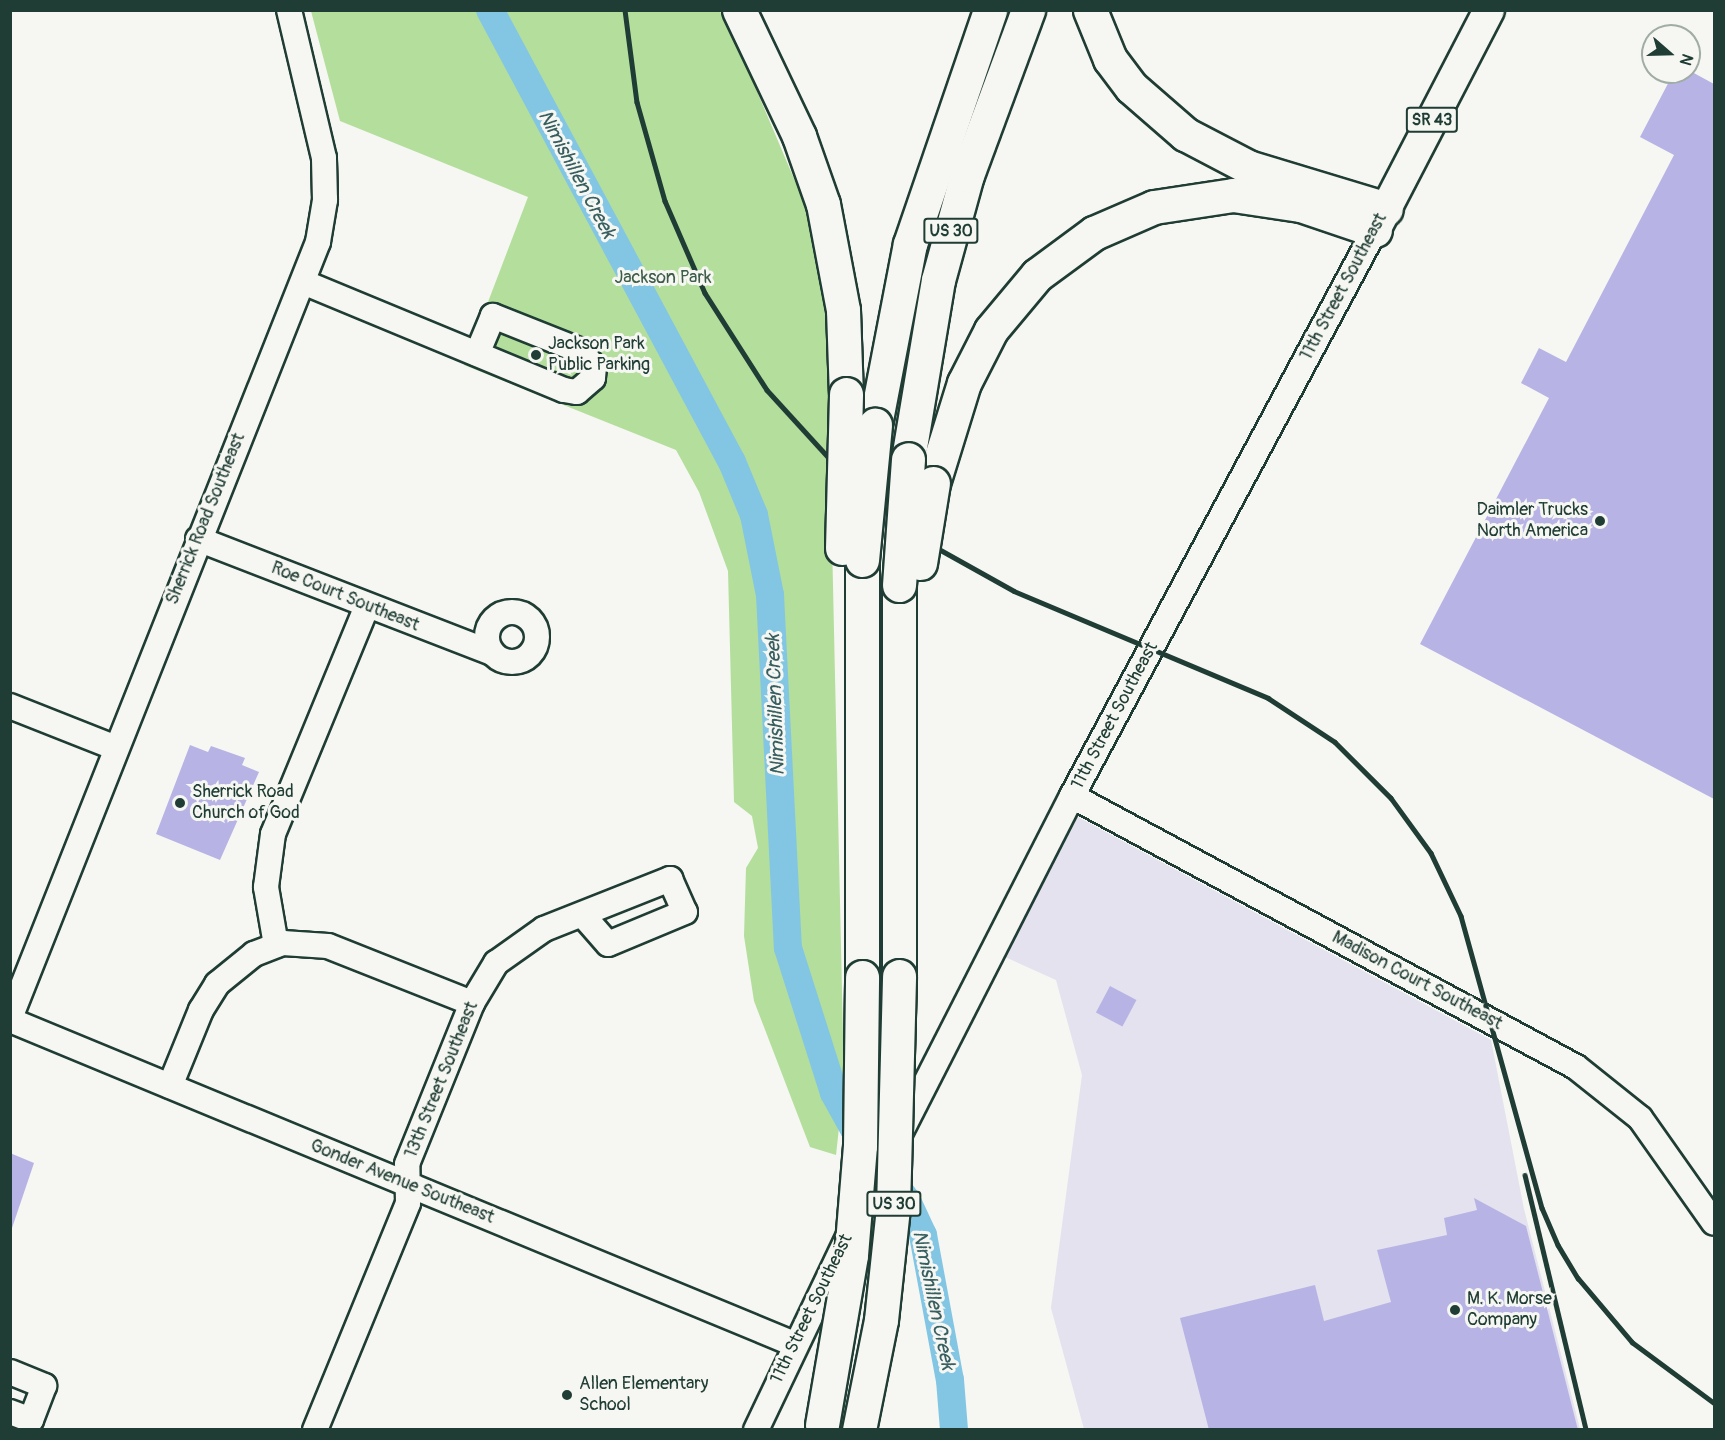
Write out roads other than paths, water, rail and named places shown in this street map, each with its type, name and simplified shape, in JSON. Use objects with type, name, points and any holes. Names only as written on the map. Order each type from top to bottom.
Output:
[{"type":"highway","points":[[739,10],[799,136],[823,204],[843,310],[852,554]]},
{"type":"highway","name":"US 30","points":[[821,1427],[851,1255],[860,1146],[862,899],[852,554],[910,244],[990,10]]},
{"type":"highway","name":"US 30","points":[[859,1430],[881,1320],[892,1219],[908,590],[908,459],[924,346],[952,227],[1028,10]]},
{"type":"highway","points":[[1090,10],[1110,58],[1131,87],[1185,135],[1248,167],[1380,219]]},
{"type":"highway","points":[[908,590],[933,483],[964,383],[991,330],[1037,275],[1094,233],[1154,207],[1233,195],[1301,204],[1380,219]]},
{"type":"main road","name":"11th Street Southeast","points":[[1380,219],[1485,14]]},
{"type":"street","name":"Sherrick Road Southeast","points":[[10,1019],[198,539],[318,242],[326,182],[288,10]]},
{"type":"street","name":"11th Street Southeast","points":[[756,1430],[794,1344],[1072,796],[1380,219]]},
{"type":"street","points":[[303,282],[477,354]]},
{"type":"street","name":"Roe Court Southeast","points":[[198,539],[492,654]]},
{"type":"street","points":[[276,945],[266,887],[273,834],[367,606]]},
{"type":"street","points":[[10,706],[116,748]]},
{"type":"street","name":"Madison Court Southeast","points":[[1072,796],[1576,1067],[1640,1118],[1714,1223]]},
{"type":"street","name":"13th Street Southeast","points":[[315,1430],[408,1203],[407,1164],[472,1003],[496,963],[514,946],[544,929],[584,916]]},
{"type":"street","points":[[170,1086],[201,1010],[217,984],[254,954],[276,945],[297,942],[328,946],[472,1003]]},
{"type":"street","name":"Gonder Avenue Southeast","points":[[10,1019],[794,1344]]},
{"type":"street","points":[[10,1372],[44,1386],[31,1420],[10,1412]]},
{"type":"waterway","name":"Nimishillen Creek","points":[[490,10],[732,462],[754,515],[770,595],[788,948],[834,1093],[854,1129],[907,1201],[923,1235],[950,1380],[954,1430]]},
{"type":"railway","points":[[625,10],[637,102],[665,201],[705,293],[767,390],[852,483],[930,544],[1014,591],[1268,698],[1335,742],[1391,798],[1431,853],[1461,916],[1542,1208],[1558,1245],[1578,1278],[1632,1342],[1714,1403]]},
{"type":"railway","points":[[1525,1175],[1586,1430]]},
{"type":"place","name":"Jackson Park Public Parking","points":[[536,355]]},
{"type":"place","name":"Daimler Trucks North America","points":[[1600,521]]},
{"type":"place","name":"Sherrick Road Church of God","points":[[180,803]]},
{"type":"place","name":"M. K. Morse Company","points":[[1455,1310]]},
{"type":"place","name":"Allen Elementary School","points":[[567,1395]]},
{"type":"park label","name":"Jackson Park","points":[[663,278]]}]
